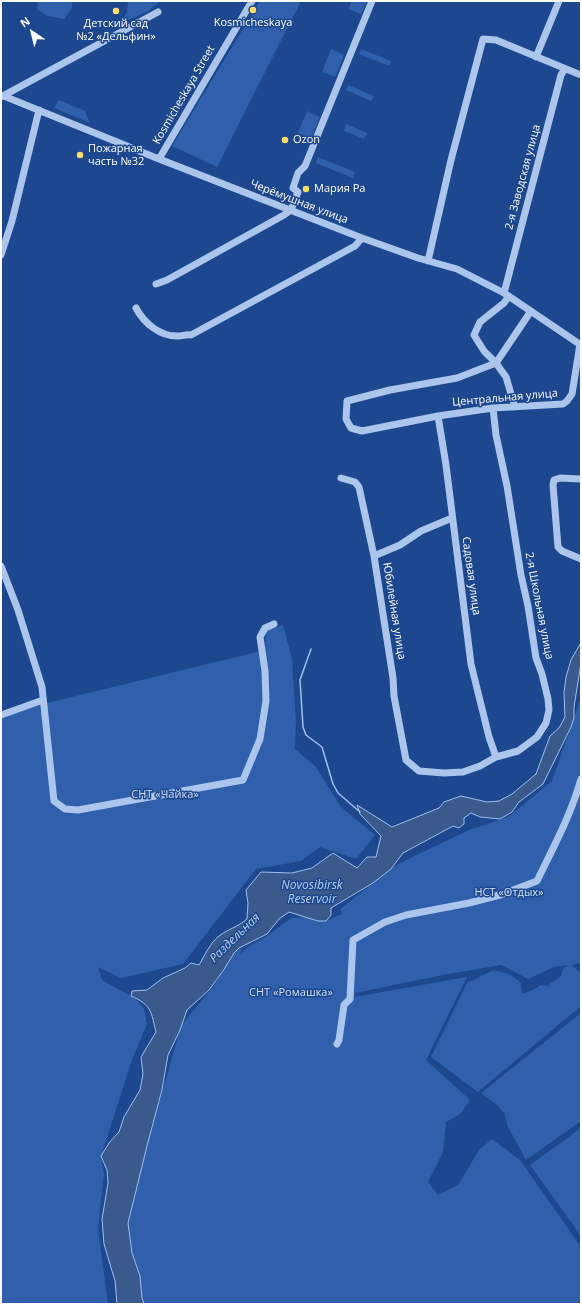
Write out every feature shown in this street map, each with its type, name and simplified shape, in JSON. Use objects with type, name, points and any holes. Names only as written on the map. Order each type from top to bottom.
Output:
[{"type":"street","name":"Kosmicheskaya Street","points":[[159,159],[252,1]]},
{"type":"street","points":[[156,284],[167,280],[284,216],[291,210],[298,192],[293,188],[298,173],[305,166],[372,1]]},
{"type":"street","points":[[536,57],[559,1]]},
{"type":"street","points":[[2,96],[158,12]]},
{"type":"street","points":[[428,261],[451,160],[483,39],[496,40],[581,75]]},
{"type":"street","name":"2-я Заводская улица","points":[[506,294],[561,75],[565,69]]},
{"type":"street","name":"Черёмушная улица","points":[[2,96],[362,238],[428,261],[457,269],[506,294],[581,345]]},
{"type":"street","points":[[1,255],[12,220],[39,110]]},
{"type":"street","points":[[136,308],[141,317],[155,330],[178,336],[186,334],[191,335],[355,246],[362,238]]},
{"type":"street","points":[[506,294],[504,303],[480,322],[474,335],[484,351],[496,363],[506,377],[515,407]]},
{"type":"street","points":[[496,363],[531,311]]},
{"type":"street","name":"Центральная улица","points":[[496,363],[457,378],[390,390],[347,401],[346,419],[351,428],[362,431],[438,416],[493,408],[563,404],[572,394],[581,345]]},
{"type":"street","name":"2-я Школьная улица","points":[[406,760],[419,771],[444,773],[463,772],[480,766],[496,757],[518,751],[537,737],[546,723],[548,699],[542,674],[536,658],[528,606],[496,435],[493,408]]},
{"type":"street","name":"Садовая улица","points":[[438,416],[446,465],[471,664],[489,736],[496,757]]},
{"type":"street","name":"Юбилейная улица","points":[[341,478],[355,482],[359,487],[374,556],[393,678],[394,696],[406,760]]},
{"type":"street","points":[[581,479],[560,478],[554,480],[553,485],[558,546],[562,551],[581,560]]},
{"type":"street","points":[[374,556],[400,544],[420,531],[452,518]]},
{"type":"street","points":[[1,566],[18,610],[42,687],[54,801],[65,808],[78,810],[243,780],[260,740],[266,701],[260,637],[264,628],[274,624]]},
{"type":"street","points":[[1,714],[43,700]]},
{"type":"street","points":[[337,1044],[339,1040],[344,1004],[350,999],[353,940],[385,922],[406,915],[477,901],[500,895],[537,881],[577,794],[581,779]]},
{"type":"green space","points":[[38,1],[73,1],[71,10],[64,19],[47,16],[37,9]]},
{"type":"green space","points":[[130,1],[160,1],[148,11],[127,21],[123,18],[127,12],[128,3]]},
{"type":"green space","points":[[260,1],[301,1],[217,167],[172,146]]},
{"type":"green space","points":[[352,1],[367,1],[361,14],[348,9]]},
{"type":"green space","points":[[331,49],[344,55],[335,77],[322,72]]},
{"type":"green space","points":[[361,49],[391,61],[389,66],[359,54]]},
{"type":"green space","points":[[348,85],[374,96],[371,101],[346,90]]},
{"type":"green space","points":[[59,100],[85,111],[90,123],[54,108]]},
{"type":"green space","points":[[307,111],[320,117],[311,138],[298,133]]},
{"type":"green space","points":[[346,124],[367,133],[364,139],[344,131]]},
{"type":"green space","points":[[318,157],[355,172],[353,178],[316,163]]},
{"type":"green space","name":"СНТ «Чайка»","points":[[283,625],[292,659],[296,723],[295,749],[316,767],[341,807],[375,835],[356,859],[320,847],[301,861],[256,869],[183,964],[121,978],[98,967],[102,980],[136,999],[144,1009],[147,1024],[132,1060],[101,1156],[104,1174],[98,1228],[108,1304],[1,1304],[1,718],[35,706],[265,650],[266,631]]},
{"type":"green space","points":[[581,698],[581,963],[571,965],[581,973],[581,1006],[478,1092],[431,1057],[467,983],[494,970],[511,975],[521,983],[522,994],[541,985],[547,986],[561,976],[563,969],[568,965],[554,967],[528,979],[501,965],[355,993],[354,997],[467,977],[426,1060],[470,1100],[460,1114],[446,1122],[443,1152],[428,1182],[438,1195],[458,1185],[479,1150],[492,1139],[520,1160],[581,1247],[581,1301],[576,1304],[144,1304],[140,1276],[132,1253],[128,1223],[148,1142],[181,1026],[215,984],[234,953],[239,949],[242,949],[240,955],[248,947],[264,938],[291,918],[305,917],[318,921],[326,921],[342,914],[340,909],[398,864],[469,830],[508,817],[552,781]]},
{"type":"green space","points":[[581,1013],[581,1121],[526,1160],[507,1125],[505,1114],[497,1105],[481,1093]]},
{"type":"green space","points":[[581,1128],[581,1236],[530,1165]]},
{"type":"water","name":"Novosibirsk Reservoir","points":[[581,643],[581,663],[574,707],[574,718],[543,784],[519,802],[512,812],[500,819],[480,817],[471,813],[464,818],[464,824],[459,828],[453,826],[403,853],[391,869],[373,883],[331,908],[331,915],[326,921],[318,921],[289,912],[279,919],[267,934],[239,948],[209,990],[187,1010],[180,1030],[168,1055],[162,1090],[128,1223],[132,1253],[140,1276],[144,1304],[117,1304],[115,1281],[104,1244],[102,1219],[108,1183],[107,1170],[101,1156],[109,1143],[119,1132],[124,1117],[140,1090],[143,1074],[141,1057],[156,1032],[150,1010],[138,999],[131,996],[132,991],[147,990],[163,978],[185,968],[191,963],[199,965],[208,949],[216,939],[247,919],[248,903],[246,890],[261,872],[292,873],[312,868],[333,853],[357,868],[367,857],[376,857],[381,836],[360,814],[357,805],[392,827],[439,808],[444,802],[461,796],[487,802],[499,801],[512,794],[536,774],[550,736],[559,728],[565,717],[564,692],[566,677],[571,660]]},
{"type":"waterway","points":[[311,649],[300,680],[303,727],[306,735],[322,747],[333,784],[338,793],[360,812]]},
{"type":"place","name":"Kosmicheskaya","points":[[253,10]]},
{"type":"place","name":"Детский сад №2 «Дельфин»","points":[[116,11]]},
{"type":"place","name":"Ozon","points":[[285,140]]},
{"type":"place","name":"Пожарная часть №32","points":[[80,155]]},
{"type":"place","name":"Мария Ра","points":[[306,189]]},
{"type":"park label","name":"НСТ «Отдых»","points":[[509,893]]},
{"type":"park label","name":"СНТ «Ромашка»","points":[[291,993]]},
{"type":"water label","name":"Раздельная","points":[[235,938]]}]
